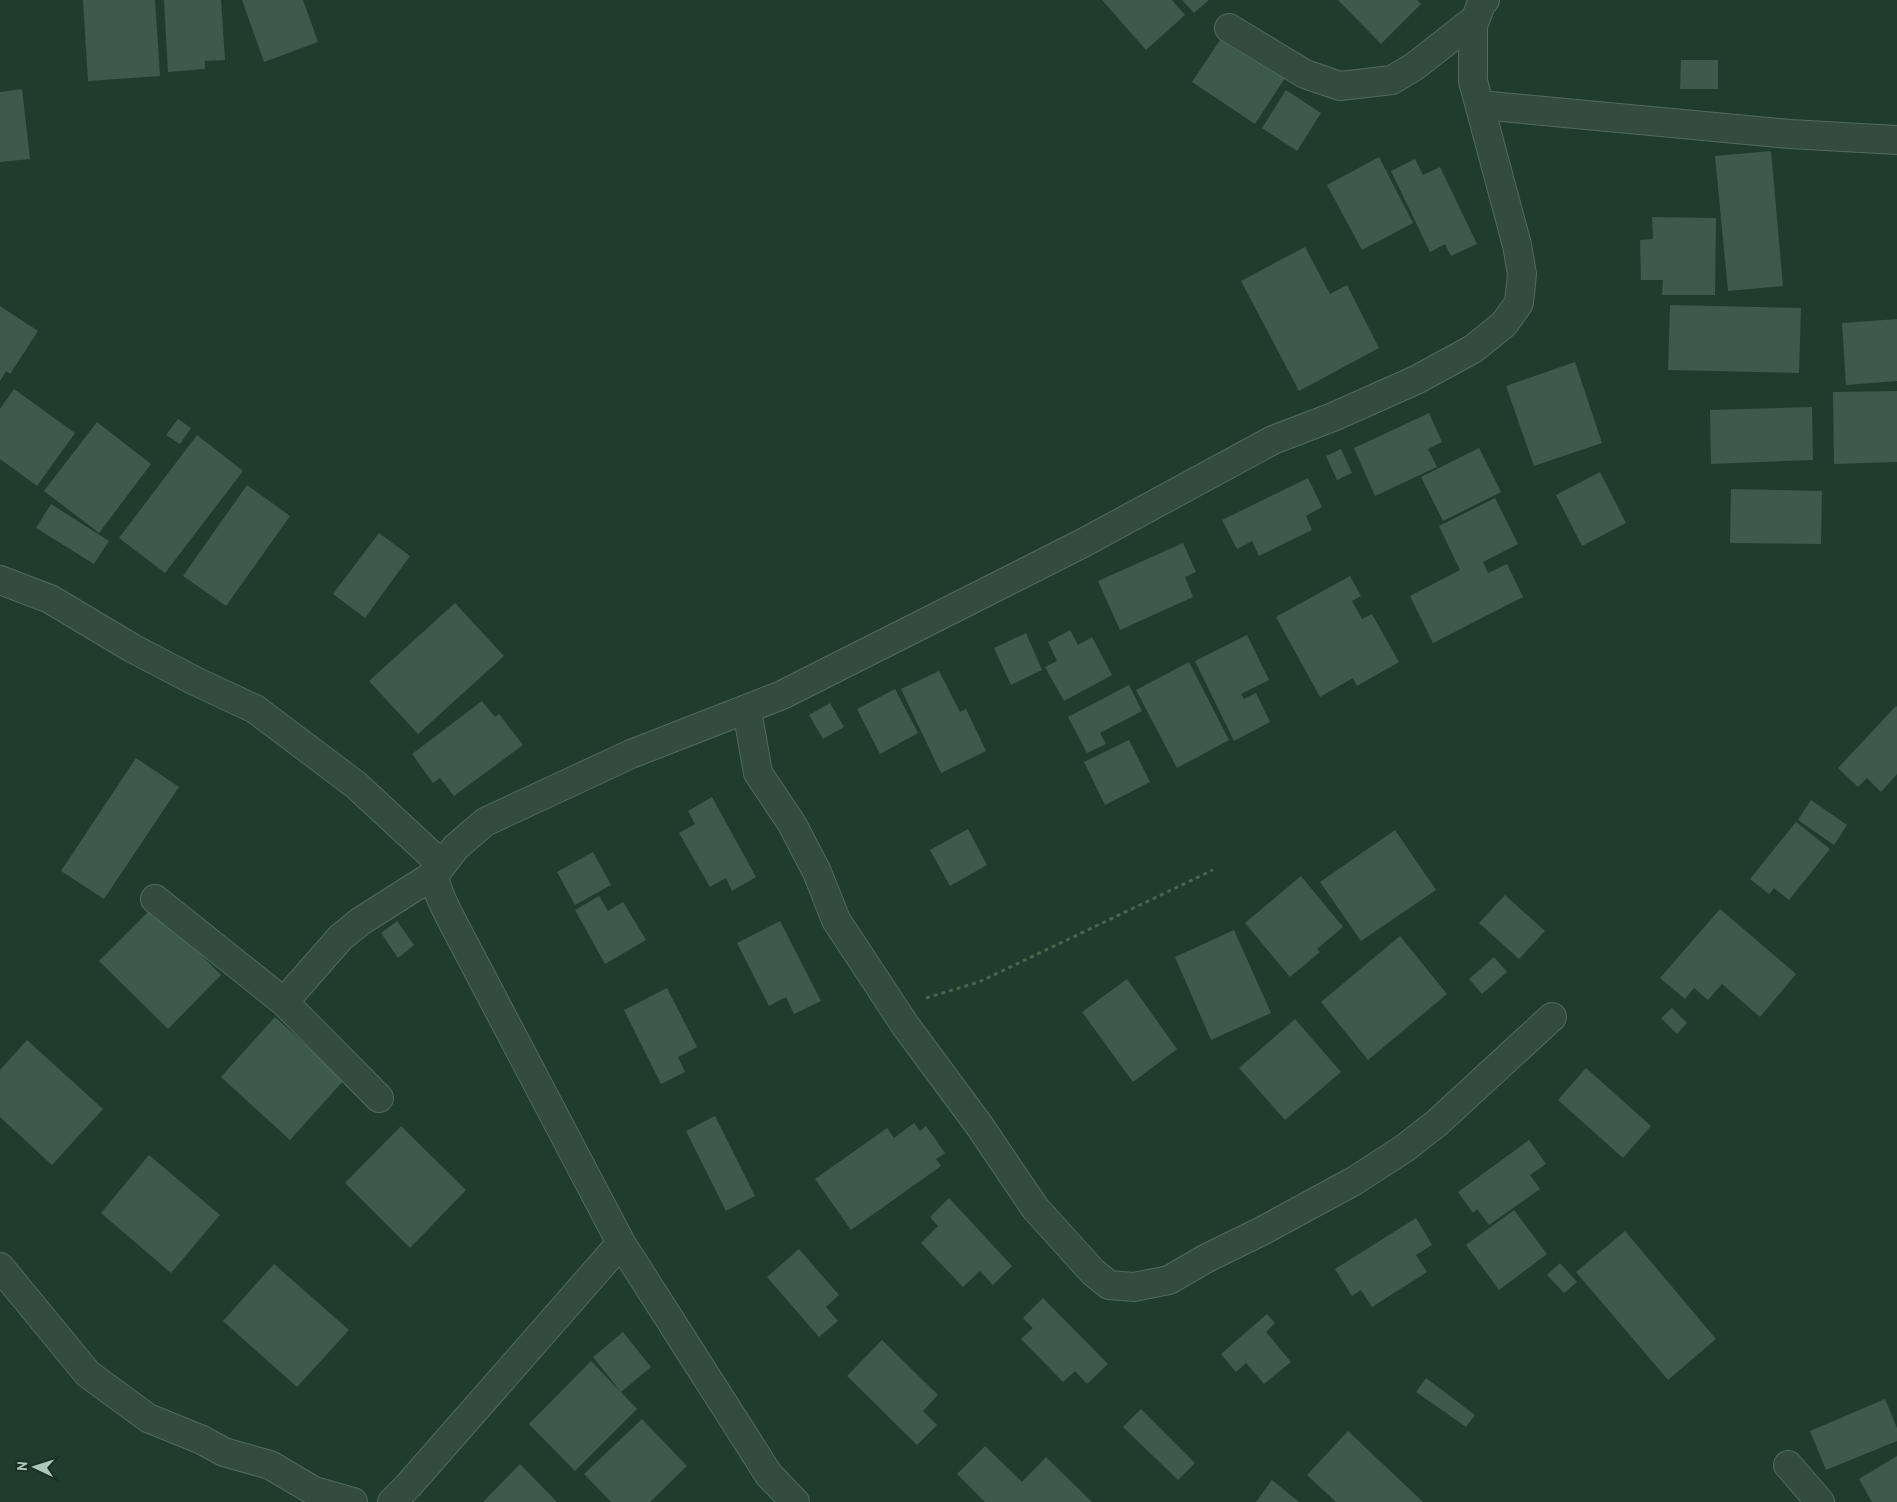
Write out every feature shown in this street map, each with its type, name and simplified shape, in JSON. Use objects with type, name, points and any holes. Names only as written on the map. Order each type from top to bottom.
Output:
[{"type":"street","points":[[1229,28],[1305,74],[1340,86],[1392,80],[1415,66],[1480,10]]},
{"type":"street","points":[[284,1002],[341,937],[443,861],[485,822],[631,754],[782,695],[1083,543],[1273,440],[1332,417],[1416,380],[1473,349],[1504,324],[1519,303],[1522,274],[1517,245],[1473,80],[1473,26],[1480,10]]},
{"type":"street","points":[[1480,105],[1790,134],[1897,140]]},
{"type":"street","points":[[0,580],[50,599],[132,648],[195,681],[255,709],[356,785],[443,861]]},
{"type":"street","points":[[747,710],[758,772],[792,824],[817,872],[836,920],[905,1026],[979,1124],[1035,1208],[1093,1272],[1109,1286],[1134,1287],[1169,1280],[1205,1259],[1262,1232],[1354,1181],[1405,1148],[1438,1122],[1552,1017]]},
{"type":"street","points":[[443,861],[439,892],[450,918],[621,1243],[769,1475],[795,1502]]},
{"type":"street","points":[[155,899],[284,1002],[379,1098]]},
{"type":"street","points":[[392,1502],[621,1243]]},
{"type":"street","points":[[0,1267],[88,1374],[148,1418],[202,1440],[224,1452],[270,1465],[314,1491],[353,1502]]},
{"type":"street","points":[[1788,1465],[1820,1502]]},
{"type":"path","points":[[893,1005],[926,998],[979,982],[1213,870]]},
{"type":"building","points":[[83,0],[155,0],[160,76],[88,81]]},
{"type":"building","points":[[164,0],[221,0],[225,60],[205,61],[205,69],[168,72]]},
{"type":"building","points":[[242,0],[303,0],[318,42],[264,62]]},
{"type":"building","points":[[1102,0],[1172,0],[1185,15],[1146,50]]},
{"type":"building","points":[[1182,0],[1209,0],[1194,13]]},
{"type":"building","points":[[1338,0],[1417,0],[1421,4],[1381,44]]},
{"type":"building","points":[[1224,34],[1287,75],[1255,124],[1192,82]]},
{"type":"building","points":[[1681,60],[1718,60],[1718,89],[1680,89]]},
{"type":"building","points":[[22,89],[30,159],[0,162],[0,92]]},
{"type":"building","points":[[1286,90],[1321,113],[1297,151],[1262,128]]},
{"type":"building","points":[[1771,151],[1783,286],[1728,291],[1715,156]]},
{"type":"building","points":[[1379,157],[1413,223],[1362,250],[1327,185]]},
{"type":"building","points":[[1415,159],[1423,175],[1440,167],[1477,244],[1451,256],[1445,244],[1430,252],[1391,171]]},
{"type":"building","points":[[1652,217],[1716,218],[1715,295],[1662,295],[1663,280],[1641,280],[1640,240],[1653,239]]},
{"type":"building","points":[[1305,247],[1330,294],[1347,285],[1379,348],[1299,391],[1241,281]]},
{"type":"building","points":[[1670,305],[1801,308],[1799,373],[1668,370]]},
{"type":"building","points":[[0,306],[38,331],[10,374],[6,371],[0,381]]},
{"type":"building","points":[[1897,319],[1897,381],[1846,385],[1842,323]]},
{"type":"building","points":[[1575,362],[1602,443],[1534,466],[1506,386]]},
{"type":"building","points":[[14,389],[75,433],[37,486],[0,459],[0,409]]},
{"type":"building","points":[[1897,391],[1897,462],[1834,464],[1833,392]]},
{"type":"building","points":[[1812,407],[1813,460],[1711,464],[1710,410]]},
{"type":"building","points":[[1429,413],[1442,442],[1428,449],[1437,467],[1375,496],[1354,448]]},
{"type":"building","points":[[178,419],[191,428],[180,444],[166,435]]},
{"type":"building","points":[[97,422],[151,464],[99,533],[44,491]]},
{"type":"building","points":[[197,435],[243,471],[165,573],[119,538]]},
{"type":"building","points":[[1479,448],[1501,492],[1443,521],[1421,477]]},
{"type":"building","points":[[1341,449],[1352,473],[1337,480],[1326,456]]},
{"type":"building","points":[[1600,472],[1626,523],[1582,546],[1556,495]]},
{"type":"building","points":[[1308,478],[1322,507],[1306,516],[1312,530],[1259,556],[1252,541],[1237,549],[1222,520]]},
{"type":"building","points":[[247,485],[290,516],[226,606],[183,576]]},
{"type":"building","points":[[1731,489],[1822,491],[1821,544],[1730,543]]},
{"type":"building","points":[[1495,498],[1518,544],[1483,562],[1488,573],[1507,564],[1523,597],[1433,643],[1410,596],[1460,570],[1439,526]]},
{"type":"building","points":[[51,504],[109,541],[94,564],[36,528]]},
{"type":"building","points":[[379,533],[410,556],[365,618],[333,594]]},
{"type":"building","points":[[1183,543],[1196,572],[1185,577],[1193,597],[1120,630],[1098,581]]},
{"type":"building","points":[[1350,576],[1361,596],[1352,601],[1362,619],[1372,614],[1399,662],[1357,686],[1353,678],[1320,697],[1276,617]]},
{"type":"building","points":[[455,603],[504,656],[418,734],[369,681]]},
{"type":"building","points":[[1070,630],[1078,645],[1092,637],[1112,675],[1064,701],[1045,667],[1057,661],[1048,642]]},
{"type":"building","points":[[1026,633],[1042,670],[1011,685],[994,648]]},
{"type":"building","points":[[1247,635],[1269,680],[1241,694],[1244,699],[1256,693],[1270,722],[1234,741],[1195,661]]},
{"type":"building","points":[[1189,662],[1229,740],[1177,768],[1136,690]]},
{"type":"building","points":[[939,671],[960,712],[966,709],[986,751],[941,773],[901,689]]},
{"type":"building","points":[[1129,685],[1142,711],[1100,733],[1106,744],[1087,753],[1068,717]]},
{"type":"building","points":[[895,689],[918,733],[880,754],[857,709]]},
{"type":"building","points":[[482,701],[495,717],[499,714],[523,745],[454,796],[440,778],[433,783],[412,754]]},
{"type":"building","points":[[830,703],[844,727],[823,739],[809,715]]},
{"type":"building","points":[[1896,706],[1897,774],[1881,792],[1867,778],[1858,787],[1838,768]]},
{"type":"building","points":[[1129,740],[1150,782],[1105,805],[1084,762]]},
{"type":"building","points":[[136,758],[179,787],[104,899],[61,871]]},
{"type":"building","points":[[712,797],[756,877],[732,891],[726,878],[710,887],[679,833],[695,824],[688,811]]},
{"type":"building","points":[[1811,800],[1847,825],[1834,845],[1798,820]]},
{"type":"building","points":[[1796,822],[1830,849],[1789,900],[1774,888],[1769,894],[1750,879]]},
{"type":"building","points":[[968,829],[987,865],[950,886],[930,850]]},
{"type":"building","points":[[1395,830],[1436,890],[1361,941],[1320,882]]},
{"type":"building","points":[[593,852],[611,885],[575,905],[557,872]]},
{"type":"building","points":[[1301,876],[1343,927],[1317,949],[1320,952],[1290,977],[1245,923]]},
{"type":"building","points":[[1505,895],[1545,931],[1519,959],[1479,923]]},
{"type":"building","points":[[599,896],[608,911],[623,902],[646,940],[605,964],[575,910]]},
{"type":"building","points":[[153,907],[221,975],[168,1029],[99,961]]},
{"type":"building","points":[[1720,909],[1796,974],[1760,1017],[1722,984],[1708,1000],[1694,988],[1685,999],[1660,978]]},
{"type":"building","points":[[397,921],[414,945],[398,958],[381,933]]},
{"type":"building","points":[[780,921],[821,1001],[794,1014],[786,997],[769,1006],[737,943]]},
{"type":"building","points":[[1234,930],[1271,1013],[1211,1040],[1175,957]]},
{"type":"building","points":[[1400,936],[1447,994],[1368,1060],[1321,1002]]},
{"type":"building","points":[[1494,957],[1507,972],[1482,994],[1469,979]]},
{"type":"building","points":[[1127,979],[1177,1049],[1133,1082],[1082,1012]]},
{"type":"building","points":[[667,988],[697,1047],[678,1057],[685,1072],[661,1084],[624,1010]]},
{"type":"building","points":[[1672,1008],[1687,1023],[1677,1034],[1661,1018]]},
{"type":"building","points":[[275,1017],[344,1080],[290,1140],[221,1077]]},
{"type":"building","points":[[1295,1019],[1341,1072],[1285,1120],[1239,1068]]},
{"type":"building","points":[[27,1040],[103,1109],[52,1165],[0,1117],[0,1070]]},
{"type":"building","points":[[1586,1068],[1651,1126],[1623,1158],[1558,1100]]},
{"type":"building","points":[[715,1116],[755,1196],[726,1211],[686,1131]]},
{"type":"building","points":[[914,1123],[920,1131],[926,1126],[945,1153],[936,1159],[941,1166],[851,1230],[815,1179],[887,1128],[894,1138]]},
{"type":"building","points":[[401,1126],[466,1190],[410,1248],[345,1183]]},
{"type":"building","points":[[1529,1140],[1546,1164],[1530,1175],[1540,1189],[1489,1225],[1477,1209],[1473,1213],[1458,1192]]},
{"type":"building","points":[[149,1155],[220,1215],[171,1273],[101,1213]]},
{"type":"building","points":[[949,1198],[1012,1266],[993,1285],[980,1271],[963,1287],[921,1243],[938,1226],[930,1217]]},
{"type":"building","points":[[1514,1210],[1547,1254],[1499,1290],[1466,1245]]},
{"type":"building","points":[[1416,1218],[1432,1245],[1416,1255],[1427,1272],[1372,1307],[1361,1290],[1352,1296],[1335,1269]]},
{"type":"building","points":[[1625,1231],[1716,1339],[1668,1380],[1576,1272]]},
{"type":"building","points":[[799,1249],[839,1295],[826,1307],[838,1321],[819,1337],[767,1277]]},
{"type":"building","points":[[1560,1263],[1577,1282],[1564,1293],[1547,1275]]},
{"type":"building","points":[[274,1264],[349,1330],[297,1387],[223,1321]]},
{"type":"building","points":[[1043,1298],[1108,1364],[1087,1384],[1075,1371],[1063,1382],[1021,1339],[1033,1328],[1023,1318]]},
{"type":"building","points":[[1267,1314],[1275,1323],[1266,1332],[1291,1362],[1264,1384],[1246,1363],[1236,1372],[1221,1354]]},
{"type":"building","points":[[623,1332],[651,1367],[621,1392],[593,1357]]},
{"type":"building","points":[[882,1340],[938,1395],[923,1411],[937,1425],[917,1445],[847,1376]]},
{"type":"building","points":[[591,1361],[637,1409],[575,1471],[529,1424]]},
{"type":"building","points":[[1426,1378],[1475,1415],[1466,1427],[1416,1392]]},
{"type":"building","points":[[1885,1399],[1897,1428],[1897,1441],[1826,1470],[1810,1431]]},
{"type":"building","points":[[1141,1409],[1195,1463],[1178,1480],[1123,1427]]},
{"type":"building","points":[[642,1419],[687,1466],[650,1502],[611,1502],[584,1474]]},
{"type":"building","points":[[1348,1431],[1423,1502],[1336,1502],[1307,1475]]},
{"type":"building","points":[[985,1446],[1022,1482],[1046,1457],[1092,1502],[985,1502],[957,1474]]},
{"type":"building","points":[[1897,1456],[1897,1502],[1872,1502],[1859,1479]]},
{"type":"building","points":[[520,1464],[557,1502],[483,1502]]},
{"type":"building","points":[[1272,1480],[1299,1502],[1256,1502]]}]
